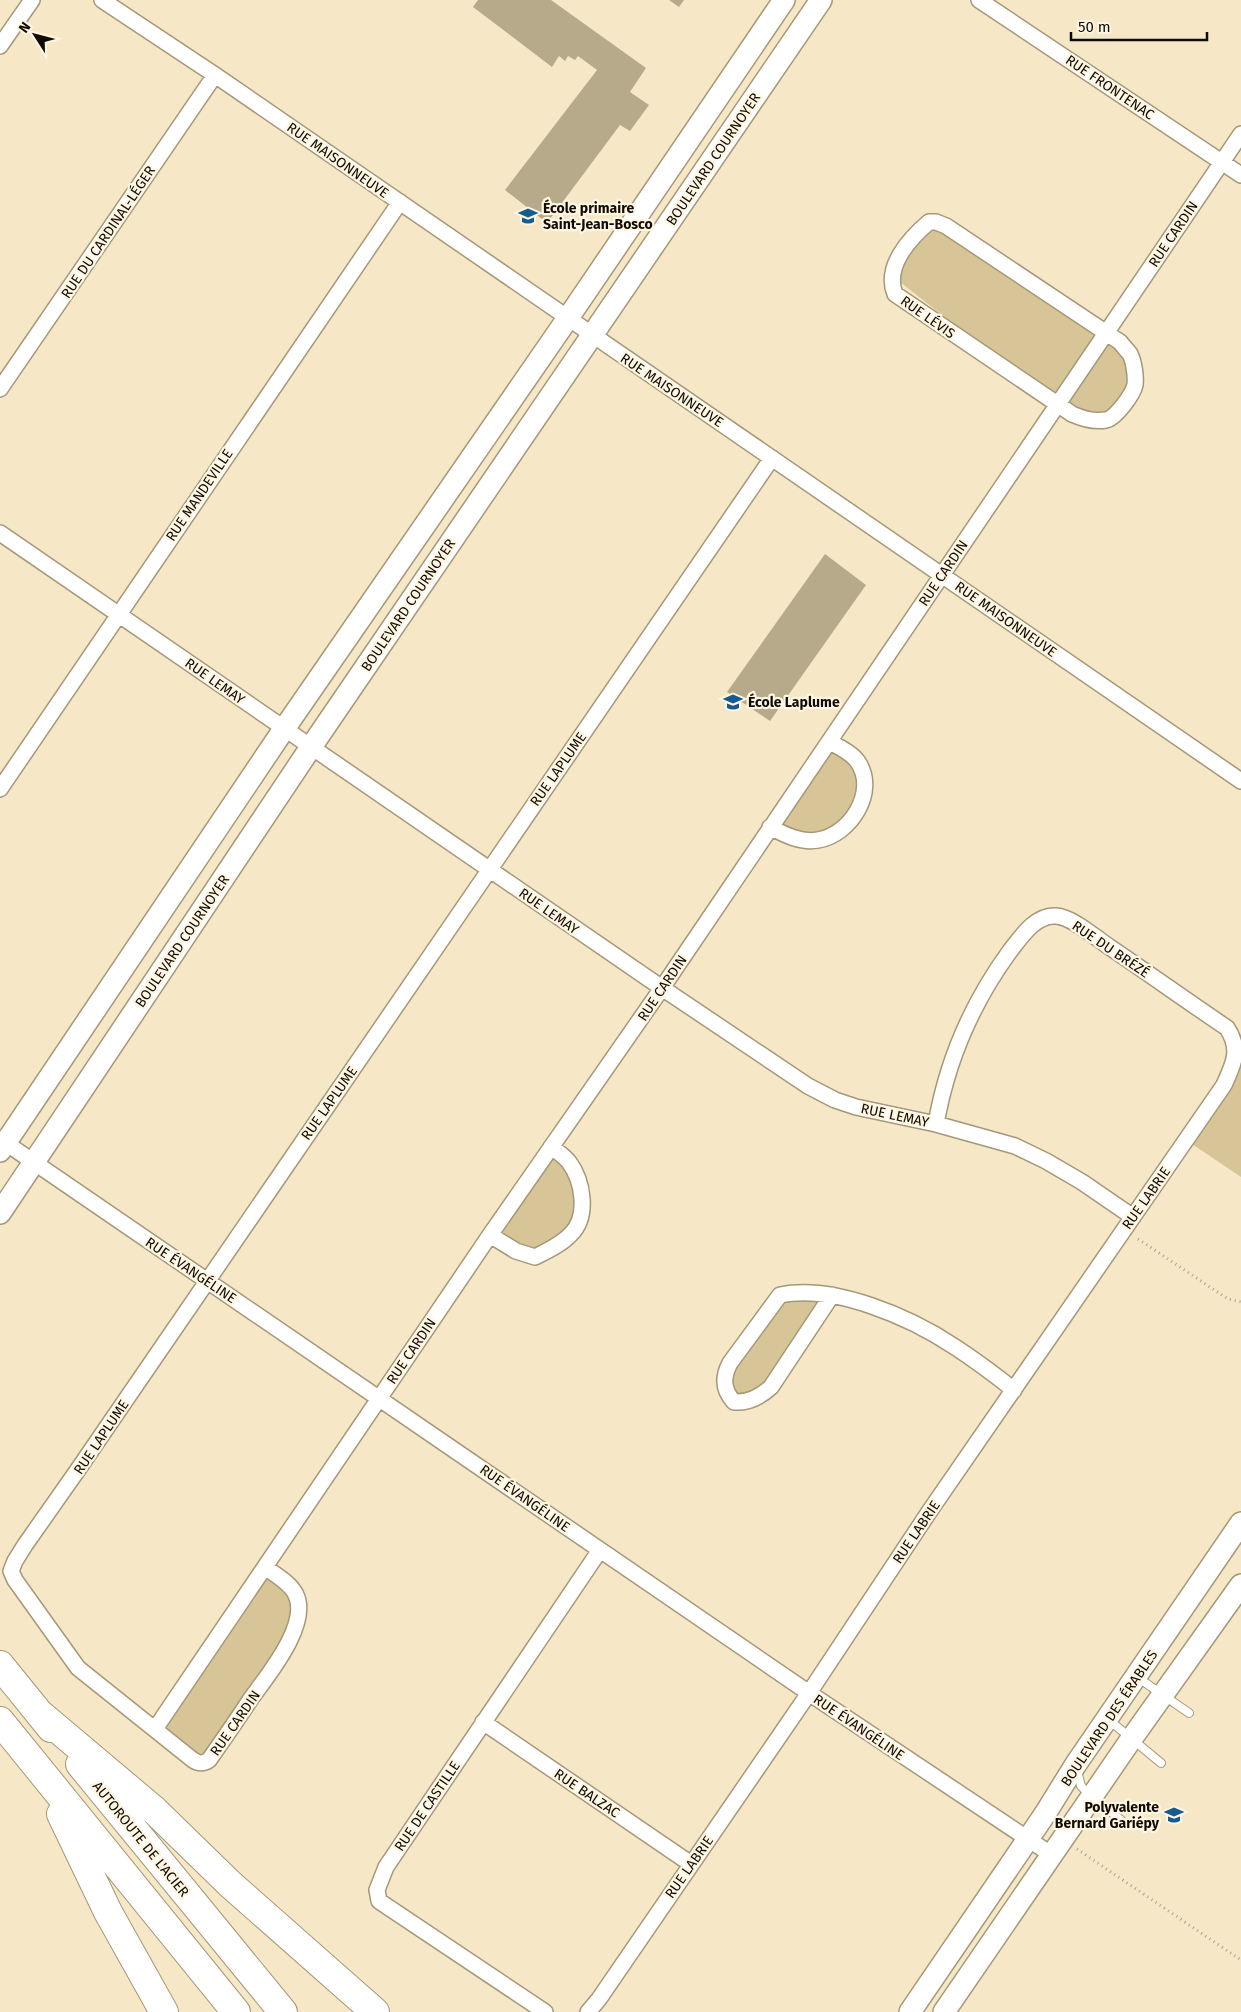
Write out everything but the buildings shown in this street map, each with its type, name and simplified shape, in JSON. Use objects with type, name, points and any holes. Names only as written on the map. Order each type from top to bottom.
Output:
[{"type":"highway","name":"AUTOROUTE DE L'ACIER","points":[[0,1665],[283,2012]]},
{"type":"highway","points":[[40,1714],[154,1810],[230,1884],[375,2012]]},
{"type":"highway","points":[[0,1721],[236,2012]]},
{"type":"highway","points":[[38,1767],[108,1912],[164,2012]]},
{"type":"street","points":[[0,46],[32,0]]},
{"type":"street","name":"RUE MAISONNEUVE","points":[[102,0],[215,75],[1241,781]]},
{"type":"street","points":[[2,1144],[784,0]]},
{"type":"street","name":"BOULEVARD COURNOYER","points":[[0,1213],[311,747],[821,0]]},
{"type":"street","name":"RUE FRONTENAC","points":[[979,0],[1241,174]]},
{"type":"street","name":"RUE DU CARDINAL-LÉGER","points":[[0,389],[215,75]]},
{"type":"street","name":"RUE CARDIN","points":[[265,1567],[296,1594],[299,1606],[296,1624],[281,1656],[209,1760],[204,1763],[198,1763],[154,1729],[490,1235],[830,742],[941,575],[1241,134]]},
{"type":"street","name":"RUE MANDEVILLE","points":[[0,789],[400,202]]},
{"type":"street","name":"RUE LÉVIS","points":[[1057,405],[895,294],[892,285],[892,273],[906,246],[929,222],[936,222],[946,226],[1106,333]]},
{"type":"street","points":[[1057,405],[1086,420],[1108,420],[1118,412],[1127,399],[1135,386],[1134,370],[1130,355],[1120,342],[1106,333]]},
{"type":"street","name":"RUE LAPLUME","points":[[154,1729],[78,1668],[15,1580],[11,1571],[15,1561],[772,458]]},
{"type":"street","name":"RUE LEMAY","points":[[0,533],[662,988],[822,1093],[856,1107],[936,1124],[1022,1149],[1082,1182],[1133,1217]]},
{"type":"street","points":[[770,827],[786,836],[817,841],[834,835],[848,823],[857,811],[863,798],[863,773],[857,761],[830,742]]},
{"type":"street","name":"RUE DU BRÉZÉ","points":[[936,1124],[939,1104],[957,1046],[980,997],[1020,938],[1035,923],[1047,916],[1058,916],[1071,921],[1227,1028],[1234,1036],[1238,1048]]},
{"type":"street","name":"RUE LABRIE","points":[[588,2012],[599,1999],[809,1693],[929,1512],[1224,1085],[1234,1065],[1238,1048]]},
{"type":"street","name":"RUE ÉVANGÉLINE","points":[[2,1144],[34,1163],[809,1693],[1052,1855]]},
{"type":"street","points":[[490,1235],[516,1251],[535,1257],[571,1234],[579,1223],[582,1210],[582,1196],[579,1181],[568,1161],[551,1147]]},
{"type":"street","points":[[832,1295],[771,1388],[762,1395],[744,1403],[734,1402],[727,1394],[724,1373],[730,1363],[780,1296],[805,1292],[832,1295],[877,1309],[921,1328],[955,1347],[1014,1390]]},
{"type":"street","name":"BOULEVARD DES ÉRABLES","points":[[910,2012],[1028,1839],[1076,1764],[1241,1523]]},
{"type":"street","name":"RUE DE CASTILLE","points":[[546,2012],[379,1901],[377,1890],[386,1867],[600,1550]]},
{"type":"street","points":[[944,2012],[1132,1738],[1241,1585]]},
{"type":"street","name":"RUE BALZAC","points":[[483,1722],[691,1864]]},
{"type":"lane","points":[[1137,1677],[1189,1713]]},
{"type":"lane","points":[[1108,1719],[1161,1763]]},
{"type":"lane","points":[[1076,1764],[1081,1786],[1122,1821]]},
{"type":"path","points":[[1133,1236],[1228,1299],[1241,1302]]},
{"type":"path","points":[[1074,1848],[1241,1960]]},
{"type":"shaded area","points":[[931,224],[1120,342],[1136,378],[1108,417],[1057,405],[900,282],[897,274],[911,245]]},
{"type":"shaded area","points":[[831,746],[861,773],[856,809],[833,834],[803,838],[775,829]]},
{"type":"shaded area","points":[[1241,1048],[1241,1177],[1186,1140]]},
{"type":"shaded area","points":[[558,1152],[568,1161],[579,1223],[536,1253],[498,1236]]},
{"type":"shaded area","points":[[828,1297],[769,1386],[736,1399],[728,1374],[781,1298]]},
{"type":"shaded area","points":[[266,1569],[290,1588],[296,1624],[204,1762],[156,1729]]},
{"type":"place","name":"École primaire Saint-Jean-Bosco","points":[[528,216]]},
{"type":"place","name":"École Laplume","points":[[733,702]]},
{"type":"place","name":"Polyvalente Bernard Gariépy","points":[[1174,1815]]}]
